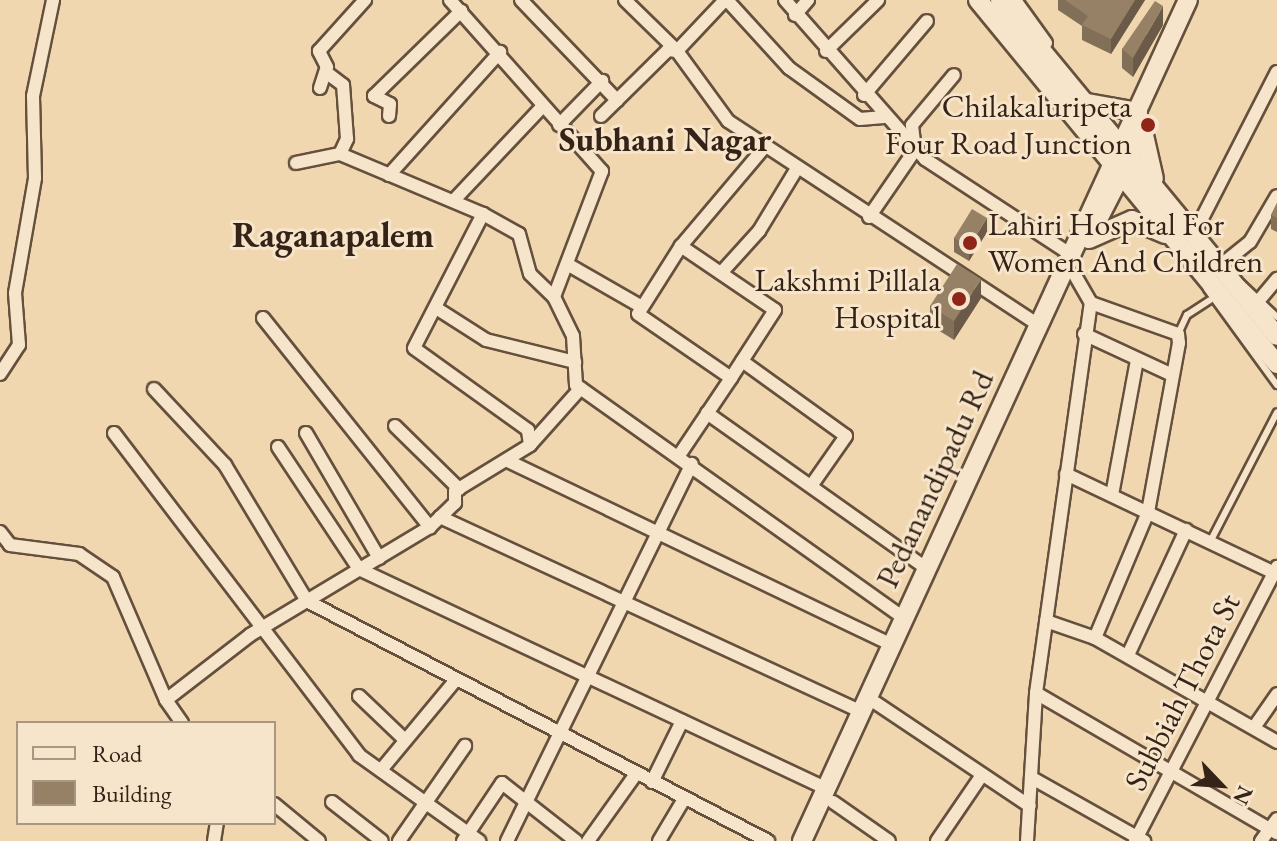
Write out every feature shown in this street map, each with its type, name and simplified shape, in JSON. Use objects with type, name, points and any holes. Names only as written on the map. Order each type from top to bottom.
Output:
[{"type":"main road","points":[[978,0],[1171,237],[1277,336]]},
{"type":"main road","points":[[1000,0],[1194,234],[1216,280],[1277,364]]},
{"type":"main road","points":[[1114,169],[1130,157],[1138,112],[1188,0]]},
{"type":"main road","points":[[1087,104],[1138,112]]},
{"type":"main road","points":[[1138,112],[1164,197]]},
{"type":"main road","name":"Pedanandipadu Rd","points":[[802,841],[829,795],[868,707],[1076,277],[1114,169],[1117,142],[1138,112]]},
{"type":"main road","points":[[1081,129],[1092,175],[1089,206]]},
{"type":"main road","name":"Pedanandipadu Rd","points":[[868,707],[890,644],[1073,256],[1089,206],[1114,169]]},
{"type":"main road","points":[[1089,239],[1132,220],[1171,237]]},
{"type":"main road","name":"Pedanandipadu Rd","points":[[815,841],[829,795]]},
{"type":"street","points":[[0,374],[19,345],[15,293],[35,178],[33,96],[53,0]]},
{"type":"street","points":[[340,154],[347,139],[343,85],[326,72],[319,51],[365,0]]},
{"type":"street","points":[[450,0],[500,52],[542,107],[602,171],[554,297]]},
{"type":"street","points":[[521,0],[617,100]]},
{"type":"street","points":[[625,0],[677,51],[728,121],[763,149],[1040,326]]},
{"type":"street","points":[[677,51],[726,0],[789,68],[860,119],[884,117]]},
{"type":"street","points":[[785,0],[864,95],[915,150],[1073,256]]},
{"type":"street","points":[[795,15],[808,0]]},
{"type":"street","points":[[826,51],[878,0]]},
{"type":"street","points":[[1015,0],[1087,104]]},
{"type":"street","points":[[389,116],[390,104],[374,96],[461,11]]},
{"type":"street","points":[[864,95],[927,21]]},
{"type":"street","points":[[601,116],[668,50],[677,51]]},
{"type":"street","points":[[389,175],[500,52]]},
{"type":"street","points":[[320,88],[326,72]]},
{"type":"street","points":[[1194,234],[1277,72]]},
{"type":"street","points":[[869,217],[915,150],[912,125],[954,75]]},
{"type":"street","points":[[559,125],[602,81]]},
{"type":"street","points":[[456,198],[542,107]]},
{"type":"street","points":[[731,378],[638,314],[681,246],[763,149]]},
{"type":"street","points":[[296,163],[340,154],[456,198],[519,234],[530,274],[554,297],[573,336],[581,388],[680,454],[903,617]]},
{"type":"street","points":[[721,273],[759,231],[796,170]]},
{"type":"street","points":[[1216,280],[1250,242],[1277,196]]},
{"type":"street","points":[[483,214],[414,348],[528,430],[530,445]]},
{"type":"street","points":[[680,454],[775,310],[681,246]]},
{"type":"street","points":[[567,264],[642,307]]},
{"type":"street","points":[[1076,277],[1091,303],[1178,334],[1148,512],[1095,638]]},
{"type":"street","points":[[1261,298],[1277,279]]},
{"type":"street","points":[[1027,841],[1036,693],[1084,334],[1091,303]]},
{"type":"street","points":[[436,308],[486,340],[575,362]]},
{"type":"street","points":[[263,318],[430,527]]},
{"type":"street","points":[[1084,334],[1170,374]]},
{"type":"street","points":[[1112,495],[1137,360]]},
{"type":"street","points":[[742,361],[846,436],[811,486]]},
{"type":"street","points":[[166,700],[265,626],[430,527],[459,489],[530,445],[581,388]]},
{"type":"street","points":[[154,389],[225,465],[307,601],[454,682],[768,841]]},
{"type":"street","points":[[707,413],[926,568]]},
{"type":"street","points":[[395,426],[459,489]]},
{"type":"street","points":[[114,433],[265,626],[332,722],[381,770],[470,838],[502,783],[576,841]]},
{"type":"street","points":[[306,433],[379,558]]},
{"type":"street","points":[[278,447],[359,569],[682,721],[829,795],[889,841]]},
{"type":"street","points":[[508,461],[660,529],[890,644]]},
{"type":"street","points":[[507,841],[563,737],[692,464]]},
{"type":"street","points":[[1066,474],[1276,571]]},
{"type":"street","points":[[440,517],[625,605],[868,707],[1030,806]]},
{"type":"street","points":[[1128,655],[1186,530]]},
{"type":"street","points":[[0,532],[10,545],[79,554],[113,577],[166,700],[181,721]]},
{"type":"street","name":"Subbiah Thota St","points":[[1139,840],[1170,766],[1276,571]]},
{"type":"street","points":[[1046,621],[1095,638],[1128,655],[1255,726],[1277,742]]},
{"type":"street","points":[[381,770],[454,682]]},
{"type":"street","points":[[1036,693],[1275,827],[1261,841]]},
{"type":"street","points":[[1255,726],[1277,694]]},
{"type":"street","points":[[359,696],[405,740]]},
{"type":"street","points":[[652,782],[682,721]]},
{"type":"street","points":[[399,841],[465,746]]},
{"type":"street","points":[[588,841],[636,774]]},
{"type":"street","points":[[937,841],[982,775]]},
{"type":"street","points":[[1032,778],[1139,840]]},
{"type":"street","points":[[659,841],[684,799]]},
{"type":"street","points":[[332,802],[382,841]]},
{"type":"street","points":[[276,806],[319,841]]},
{"type":"lane","points":[[1216,280],[1261,298],[1277,317]]},
{"type":"lane","points":[[1178,334],[1187,315],[1216,280]]},
{"type":"lane","points":[[1216,280],[1277,385]]},
{"type":"lane","points":[[1210,542],[1277,412]]},
{"type":"building","points":[[1065,0],[1135,0],[1111,39],[1082,25],[1088,16]]},
{"type":"building","points":[[1155,1],[1163,6],[1133,58],[1122,49]]},
{"type":"building","points":[[1277,203],[1277,218],[1271,215]]},
{"type":"building","points":[[972,209],[987,218],[969,247],[954,238]]},
{"type":"building","points":[[957,264],[981,279],[954,321],[930,306]]},
{"type":"place","name":"Chilakaluripeta Four Road Junction","points":[[1148,125]]},
{"type":"place","name":"Lahiri Hospital For Women And Children","points":[[970,243]]},
{"type":"place","name":"Lakshmi Pillala Hospital","points":[[959,299]]},
{"type":"district","name":"Subhani Nagar","points":[[665,140]]},
{"type":"district","name":"Raganapalem","points":[[333,235]]}]
